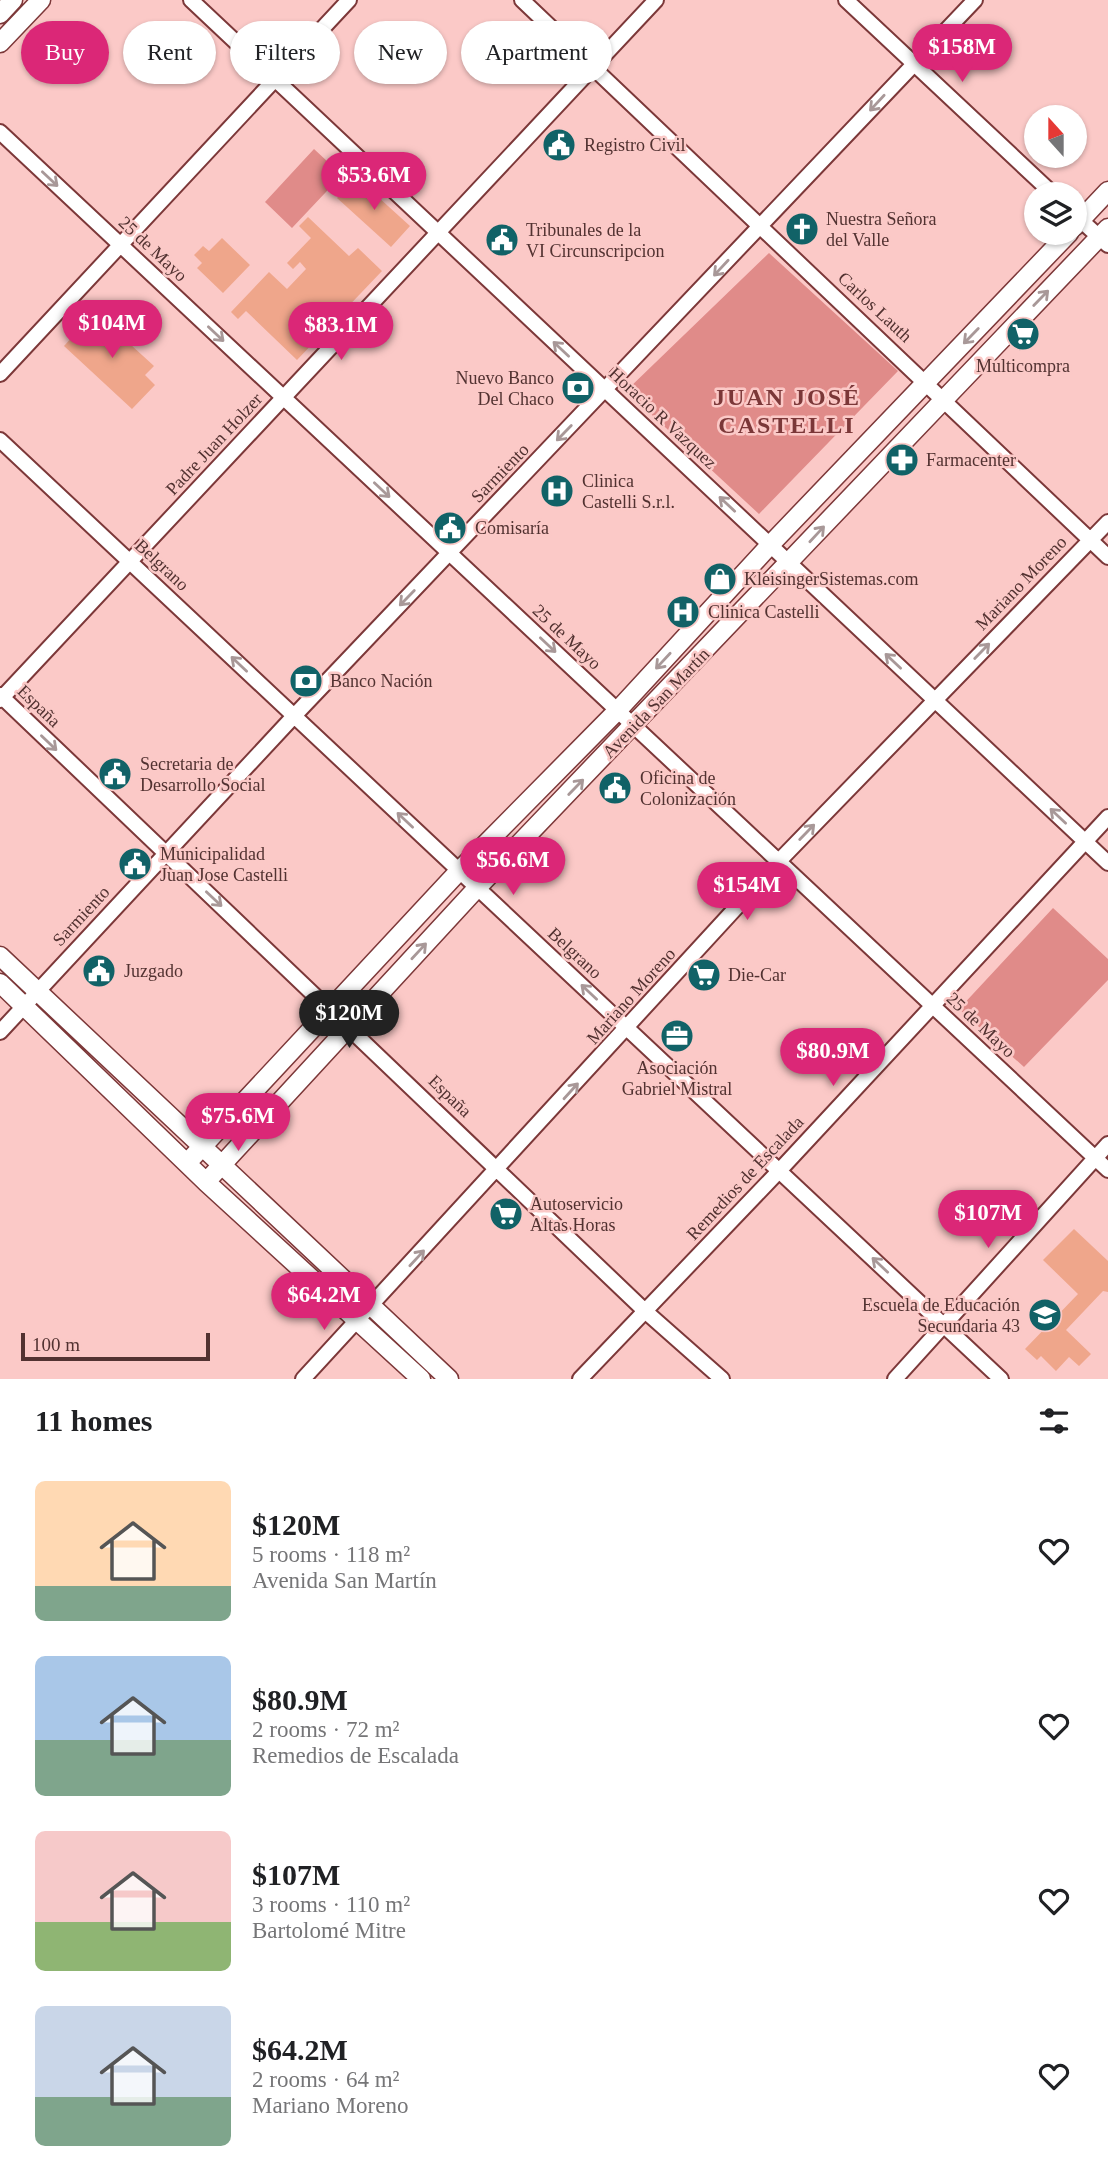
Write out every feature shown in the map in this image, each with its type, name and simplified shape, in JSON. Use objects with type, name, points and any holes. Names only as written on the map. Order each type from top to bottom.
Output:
[{"type":"main road","points":[[0,14],[13,0]]},
{"type":"main road","points":[[0,44],[41,0]]},
{"type":"main road","name":"Avenida San Martín","points":[[1087,211],[1108,191]]},
{"type":"main road","name":"Avenida San Martín","points":[[206,1182],[477,888],[944,400],[1105,237]]},
{"type":"main road","name":"Avenida San Martín","points":[[187,1163],[459,871],[618,710],[770,545],[1055,245]]},
{"type":"main road","points":[[0,956],[221,1164],[365,1315],[421,1379]]},
{"type":"main road","points":[[0,982],[206,1182],[365,1315],[449,1379]]},
{"type":"street","name":"Horacio R Vazquez","points":[[191,0],[230,37]]},
{"type":"street","points":[[329,21],[349,0]]},
{"type":"street","name":"Carlos Lauth","points":[[522,0],[544,21]]},
{"type":"street","name":"Padre Juan Holzer","points":[[612,47],[656,0]]},
{"type":"street","points":[[846,0],[1041,182]]},
{"type":"street","name":"Sarmiento","points":[[0,1032],[294,716],[975,0]]},
{"type":"street","points":[[0,374],[268,84]]},
{"type":"street","name":"Horacio R Vazquez","points":[[280,84],[1108,863]]},
{"type":"street","name":"Padre Juan Holzer","points":[[1,697],[578,84]]},
{"type":"street","name":"Carlos Lauth","points":[[610,84],[927,382],[1108,557]]},
{"type":"street","name":"25 de Mayo","points":[[0,132],[1108,1170]]},
{"type":"street","points":[[1087,229],[1105,237]]},
{"type":"street","name":"Belgrano","points":[[0,440],[1001,1379]]},
{"type":"street","name":"Mariano Moreno","points":[[303,1379],[628,1029],[779,861],[1108,522]]},
{"type":"street","name":"España","points":[[1,697],[331,1008],[645,1311],[722,1379]]},
{"type":"street","name":"Remedios de Escalada","points":[[580,1379],[779,1171],[1108,817]]},
{"type":"street","points":[[895,1379],[1108,1144]]},
{"type":"shaded area","points":[[314,149],[342,175],[292,228],[265,202]]},
{"type":"shaded area","points":[[769,253],[898,371],[759,514],[626,391]]},
{"type":"shaded area","points":[[1053,908],[1108,959],[1108,980],[1024,1067],[959,1009]]},
{"type":"building","points":[[356,177],[410,226],[391,247],[337,198]]},
{"type":"building","points":[[308,217],[349,256],[358,248],[382,271],[297,360],[246,311],[238,319],[231,312],[269,272],[287,289],[306,269],[300,262],[293,269],[287,263],[311,238],[299,226]]},
{"type":"building","points":[[222,238],[250,265],[223,293],[197,268],[202,263],[194,255],[203,246],[209,251]]},
{"type":"building","points":[[95,312],[154,366],[145,375],[155,385],[132,409],[64,346]]},
{"type":"building","points":[[1074,1229],[1108,1261],[1108,1292],[1103,1291],[1066,1330],[1091,1354],[1079,1366],[1069,1357],[1056,1371],[1041,1356],[1037,1360],[1025,1349],[1078,1294],[1043,1260]]},
{"type":"place","name":"Registro Civil","points":[[559,145]]},
{"type":"place","name":"Nuestra Señora del Valle","points":[[802,229]]},
{"type":"place","name":"Tribunales de la VI Circunscripcion","points":[[502,240]]},
{"type":"place","name":"Multicompra","points":[[1023,334]]},
{"type":"place","name":"Nuevo Banco Del Chaco","points":[[578,388]]},
{"type":"place","name":"Farmacenter","points":[[902,460]]},
{"type":"place","name":"Clinica Castelli S.r.l.","points":[[557,491]]},
{"type":"place","name":"Comisaría","points":[[450,528]]},
{"type":"place","name":"KleisingerSistemas.com","points":[[720,579]]},
{"type":"place","name":"Clinica Castelli","points":[[683,612]]},
{"type":"place","name":"Banco Nación","points":[[306,681]]},
{"type":"place","name":"Secretaria de Desarrollo Social","points":[[115,774]]},
{"type":"place","name":"Oficina de Colonización","points":[[615,788]]},
{"type":"place","name":"Municipalidad Juan Jose Castelli","points":[[135,864]]},
{"type":"place","name":"Juzgado","points":[[99,971]]},
{"type":"place","name":"Die-Car","points":[[704,975]]},
{"type":"place","name":"Asociación Gabriel Mistral","points":[[677,1036]]},
{"type":"place","name":"Autoservicio Altas Horas","points":[[506,1214]]},
{"type":"place","name":"Escuela de Educación Secundaria 43","points":[[1045,1315]]},
{"type":"district","name":"JUAN JOSÉ CASTELLI","points":[[787,411]]}]
